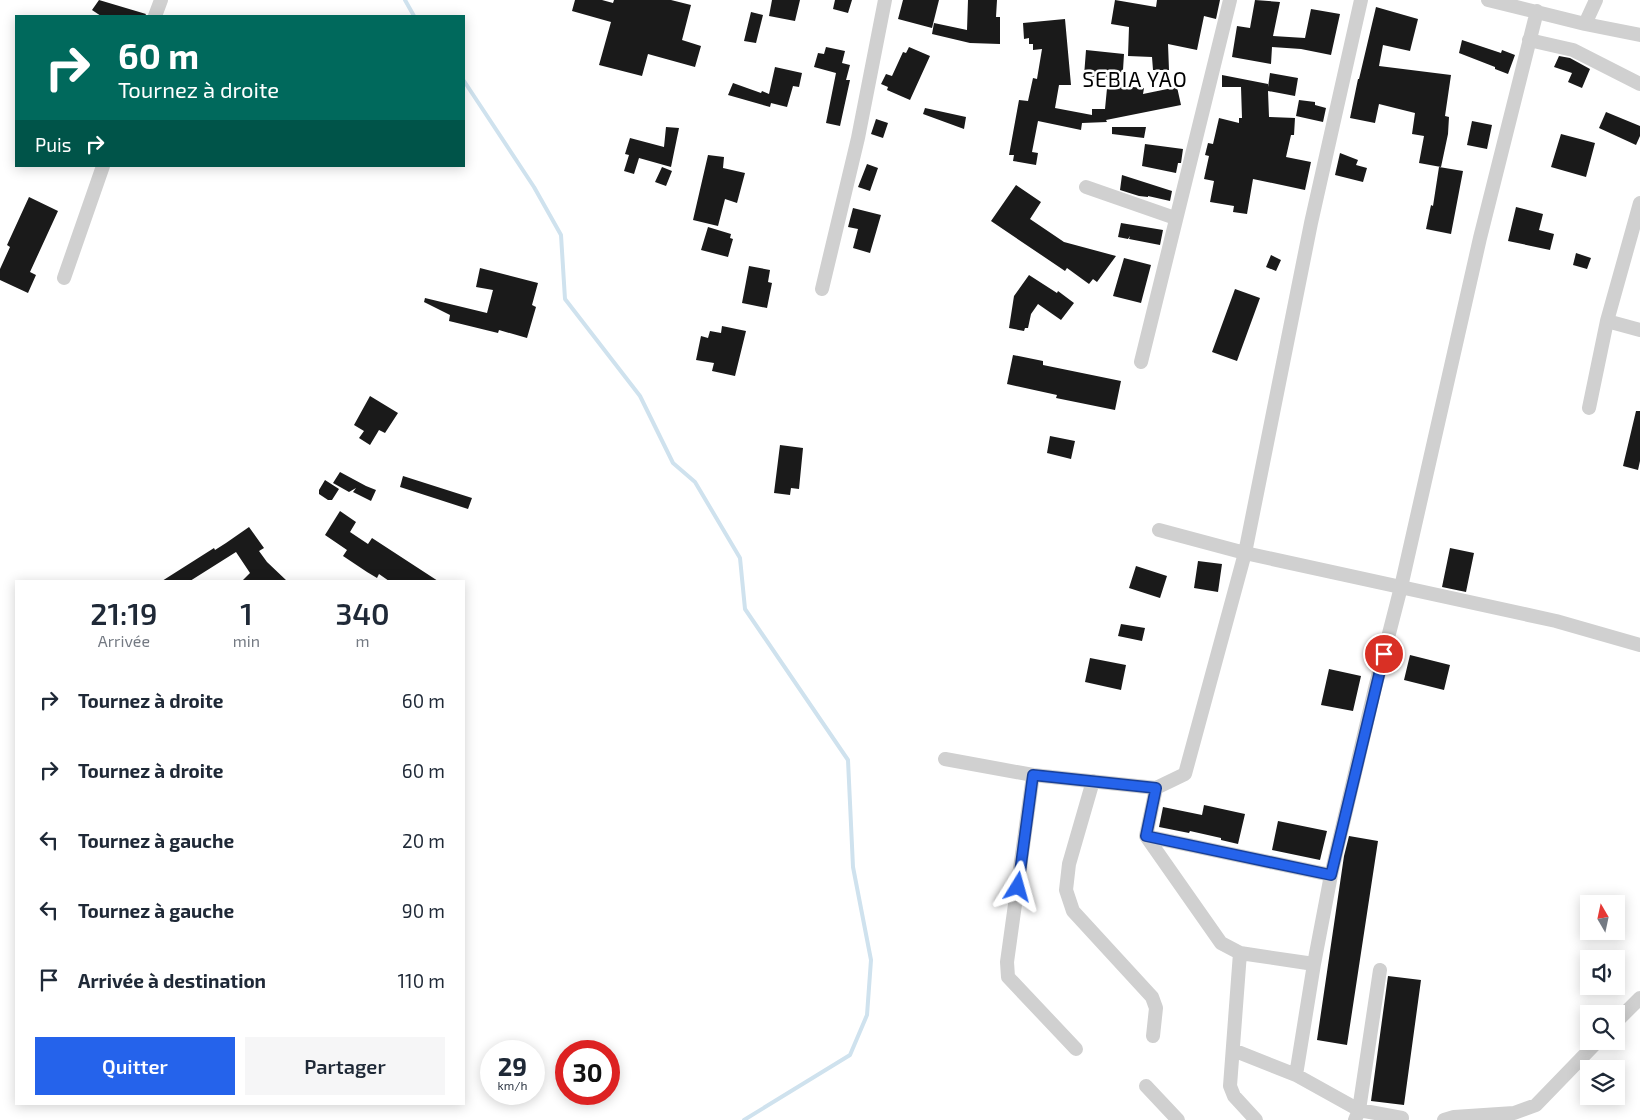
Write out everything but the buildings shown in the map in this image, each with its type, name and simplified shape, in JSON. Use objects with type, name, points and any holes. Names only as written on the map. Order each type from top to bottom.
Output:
[{"type":"street","points":[[155,15],[161,0]]},
{"type":"street","points":[[822,289],[858,138],[884,0]]},
{"type":"street","points":[[1141,362],[1230,0]]},
{"type":"street","points":[[944,759],[1033,775],[1156,788],[1185,774],[1245,553],[1311,224],[1361,0]]},
{"type":"street","points":[[1488,0],[1585,24],[1640,35]]},
{"type":"street","points":[[1585,24],[1596,0]]},
{"type":"street","points":[[1296,1075],[1331,875],[1401,587],[1480,238],[1536,11]]},
{"type":"street","points":[[1529,40],[1573,50],[1640,84]]},
{"type":"street","points":[[64,278],[103,167]]},
{"type":"street","points":[[1086,187],[1175,218]]},
{"type":"street","points":[[1589,408],[1606,321],[1640,203]]},
{"type":"street","points":[[1606,321],[1640,330]]},
{"type":"street","points":[[1159,530],[1245,553],[1556,622],[1640,646]]},
{"type":"street","points":[[1033,775],[1007,962],[1008,977],[1076,1049]]},
{"type":"street","points":[[1093,781],[1069,864],[1066,890],[1073,911],[1152,997],[1156,1008],[1153,1036]]},
{"type":"street","points":[[1156,788],[1146,836],[1221,943],[1240,953],[1314,964]]},
{"type":"street","points":[[1146,836],[1331,875]]},
{"type":"street","points":[[1240,953],[1230,1086],[1234,1096],[1256,1120]]},
{"type":"street","points":[[1357,1115],[1380,970]]},
{"type":"street","points":[[1625,1013],[1640,998]]},
{"type":"street","points":[[1232,1050],[1296,1075],[1357,1115],[1402,1118]]},
{"type":"street","points":[[1444,1120],[1454,1117],[1514,1113],[1536,1104],[1589,1050]]},
{"type":"street","points":[[1146,1086],[1178,1120]]},
{"type":"waterway","points":[[405,0],[413,15]]},
{"type":"waterway","points":[[465,83],[534,187],[561,235],[565,299],[640,396],[673,463],[695,482],[740,558],[745,609],[848,760],[853,867],[871,960],[867,1015],[850,1055],[744,1120]]},
{"type":"district","name":"SEBIA YAO","points":[[1135,80]]},
{"type":"route","points":[[1018,887],[1033,775],[1156,788],[1146,836],[1331,875],[1384,654]]}]
